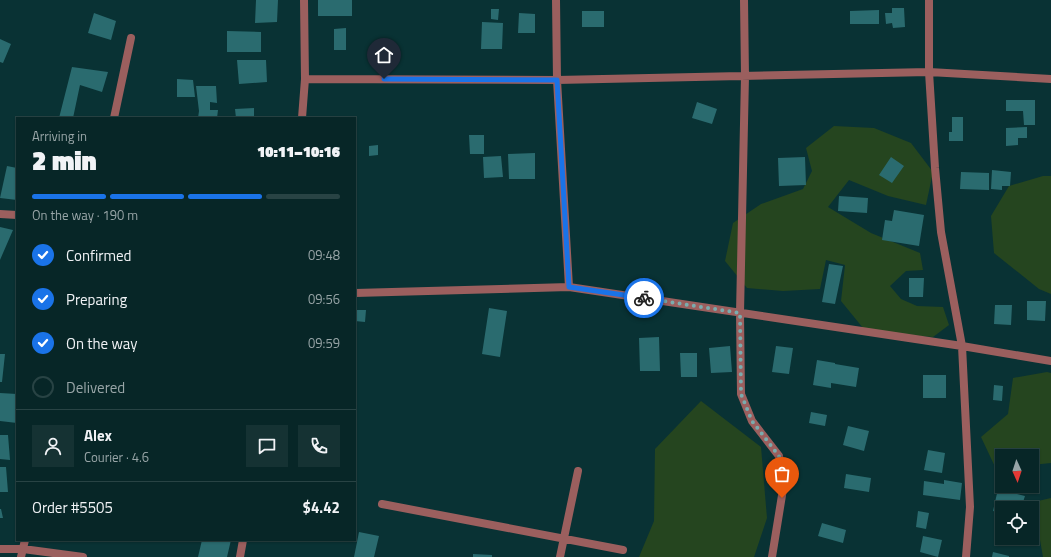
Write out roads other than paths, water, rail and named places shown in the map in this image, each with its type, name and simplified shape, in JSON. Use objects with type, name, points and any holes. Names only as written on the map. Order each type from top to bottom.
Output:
[{"type":"street","points":[[302,117],[305,79],[304,0]]},
{"type":"street","points":[[556,0],[557,80],[569,287]]},
{"type":"street","points":[[744,0],[745,76],[740,313],[741,394],[752,421],[779,456],[784,483],[772,557]]},
{"type":"street","points":[[929,0],[929,72],[934,168],[940,232],[962,346],[970,508],[966,557]]},
{"type":"street","points":[[114,117],[131,38]]},
{"type":"street","points":[[305,79],[557,80],[929,72],[1051,79]]},
{"type":"street","points":[[0,214],[16,215]]},
{"type":"street","points":[[356,293],[569,287],[962,346],[1051,361]]},
{"type":"street","points":[[560,557],[578,471]]},
{"type":"street","points":[[382,504],[623,550]]},
{"type":"street","points":[[22,553],[25,541]]},
{"type":"street","points":[[240,557],[243,541]]},
{"type":"street","points":[[0,549],[22,553],[83,557]]}]
